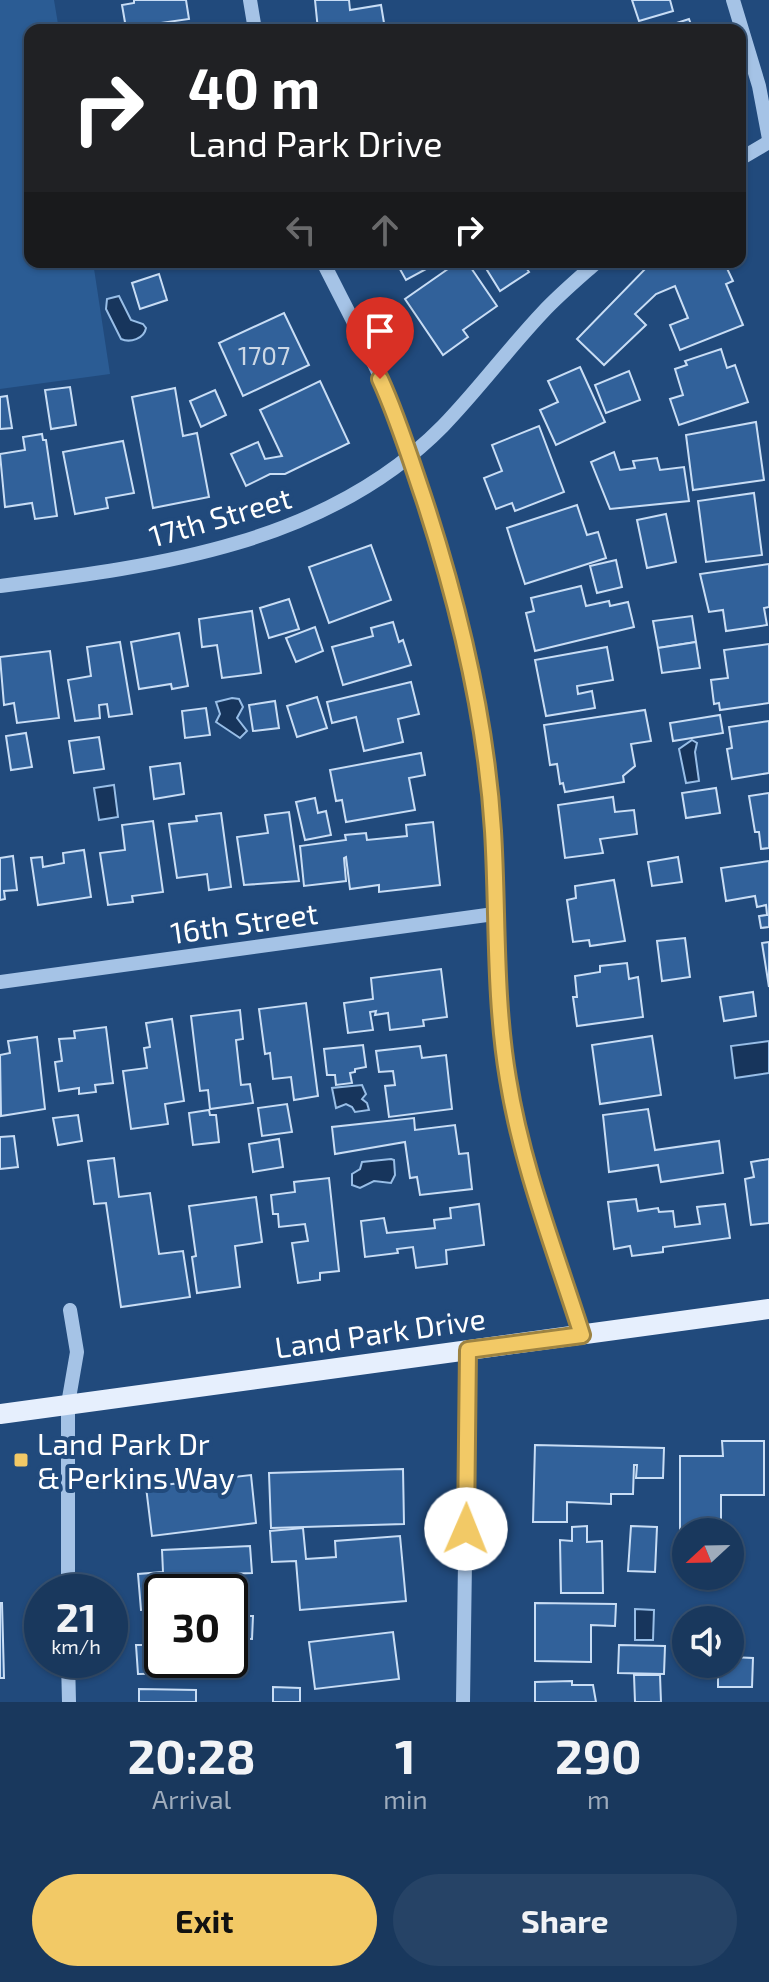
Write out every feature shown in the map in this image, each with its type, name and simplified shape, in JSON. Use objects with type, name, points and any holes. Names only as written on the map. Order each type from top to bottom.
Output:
[{"type":"main road","name":"Land Park Drive","points":[[0,1414],[769,1309]]},
{"type":"street","points":[[250,0],[254,24]]},
{"type":"street","points":[[733,0],[740,24]]},
{"type":"street","points":[[746,43],[759,86],[769,140],[746,155]]},
{"type":"street","points":[[326,268],[390,401],[454,597],[475,690],[493,830],[494,914],[501,1024],[516,1121],[536,1195],[582,1335]]},
{"type":"street","name":"17th Street","points":[[0,586],[107,572],[240,543],[290,526],[348,498],[380,479],[442,427],[544,310],[590,268]]},
{"type":"street","name":"16th Street","points":[[0,982],[494,914]]},
{"type":"street","points":[[68,1574],[68,1404],[77,1352],[70,1310]]},
{"type":"street","points":[[463,1702],[468,1350]]},
{"type":"street","points":[[68,1678],[69,1702]]},
{"type":"shaded area","points":[[0,0],[54,0],[58,24],[24,24],[24,268],[94,268],[110,374],[0,389]]},
{"type":"shaded area","points":[[119,296],[131,320],[146,328],[143,335],[136,339],[121,339],[106,309],[107,299]]},
{"type":"shaded area","points":[[239,699],[243,707],[237,718],[247,731],[240,738],[216,722],[220,714],[216,702]]},
{"type":"shaded area","points":[[692,740],[697,743],[695,752],[699,781],[686,783],[679,749]]},
{"type":"shaded area","points":[[114,785],[118,817],[99,820],[94,788]]},
{"type":"shaded area","points":[[769,1041],[769,1073],[735,1078],[731,1046]]},
{"type":"shaded area","points":[[362,1085],[366,1094],[362,1099],[369,1110],[355,1112],[346,1104],[336,1108],[332,1088]]},
{"type":"shaded area","points":[[394,1160],[395,1175],[391,1183],[374,1181],[360,1188],[352,1185],[352,1174],[360,1169],[362,1162]]},
{"type":"shaded area","points":[[635,1609],[654,1610],[653,1640],[635,1640]]},
{"type":"building","points":[[134,0],[186,0],[189,19],[125,24],[122,5],[134,3]]},
{"type":"building","points":[[315,0],[349,0],[350,10],[381,5],[384,23],[378,24],[317,24]]},
{"type":"building","points":[[632,0],[670,0],[673,11],[639,21]]},
{"type":"building","points":[[689,19],[691,24],[674,24]]},
{"type":"building","points":[[399,268],[428,268],[406,280]]},
{"type":"building","points":[[449,268],[471,268],[497,306],[463,330],[468,337],[443,355],[405,299]]},
{"type":"building","points":[[486,268],[526,268],[529,272],[500,291]]},
{"type":"building","points":[[646,268],[727,268],[733,281],[726,284],[743,325],[680,350],[670,325],[688,318],[675,286],[656,294],[635,314],[646,325],[604,365],[577,339]]},
{"type":"building","points":[[159,274],[167,300],[140,309],[132,283]]},
{"type":"building","points":[[284,313],[309,365],[243,396],[219,343]]},
{"type":"building","points":[[721,349],[727,368],[735,365],[748,402],[679,425],[670,399],[683,395],[675,369],[687,365],[685,361]]},
{"type":"building","points":[[580,367],[605,422],[556,445],[540,410],[558,402],[548,381]]},
{"type":"building","points":[[629,371],[640,400],[606,413],[595,385]]},
{"type":"building","points":[[320,381],[349,443],[285,474],[270,474],[246,486],[231,454],[258,442],[265,459],[282,456],[260,410]]},
{"type":"building","points":[[70,387],[76,425],[51,429],[45,390]]},
{"type":"building","points":[[175,388],[183,436],[197,433],[209,497],[153,508],[132,397]]},
{"type":"building","points":[[215,390],[226,415],[201,427],[190,401]]},
{"type":"building","points":[[7,396],[12,428],[0,429],[0,397]]},
{"type":"building","points":[[756,422],[764,480],[693,490],[686,435]]},
{"type":"building","points":[[539,426],[564,492],[515,511],[512,503],[496,509],[484,478],[502,471],[492,445]]},
{"type":"building","points":[[42,434],[43,440],[46,440],[57,516],[35,519],[32,503],[5,507],[0,454],[25,450],[23,437]]},
{"type":"building","points":[[123,441],[134,493],[106,498],[108,508],[75,514],[63,452]]},
{"type":"building","points":[[614,452],[620,470],[635,468],[633,461],[657,458],[660,470],[684,467],[689,501],[610,509],[591,462]]},
{"type":"building","points":[[754,493],[762,555],[706,562],[698,501]]},
{"type":"building","points":[[577,505],[587,535],[598,532],[606,558],[525,584],[507,528]]},
{"type":"building","points":[[666,514],[676,562],[647,568],[637,520]]},
{"type":"building","points":[[371,545],[391,600],[329,623],[309,567]]},
{"type":"building","points":[[616,560],[622,587],[597,593],[590,566]]},
{"type":"building","points":[[769,564],[769,607],[764,608],[767,625],[726,631],[723,610],[709,612],[700,574]]},
{"type":"building","points":[[581,586],[586,606],[609,601],[610,606],[628,602],[634,627],[535,651],[526,613],[534,611],[531,598]]},
{"type":"building","points":[[289,599],[299,629],[269,638],[260,608]]},
{"type":"building","points":[[252,611],[261,673],[222,678],[217,645],[202,647],[199,619]]},
{"type":"building","points":[[692,616],[696,642],[658,648],[653,621]]},
{"type":"building","points":[[393,622],[411,665],[343,685],[332,647],[373,636],[371,628]]},
{"type":"building","points":[[315,627],[323,651],[296,662],[286,638]]},
{"type":"building","points":[[179,633],[188,686],[172,689],[171,684],[139,689],[131,642]]},
{"type":"building","points":[[120,642],[132,714],[109,717],[107,704],[99,705],[100,718],[75,721],[68,680],[91,676],[87,647]]},
{"type":"building","points":[[696,642],[700,668],[662,673],[658,648]]},
{"type":"building","points":[[769,644],[769,703],[720,710],[719,703],[714,704],[711,680],[728,678],[724,650]]},
{"type":"building","points":[[607,647],[613,680],[577,686],[578,694],[592,691],[595,708],[546,716],[535,660]]},
{"type":"building","points":[[50,651],[59,718],[17,723],[14,703],[4,705],[0,657]]},
{"type":"building","points":[[411,682],[419,714],[398,719],[403,742],[364,751],[356,717],[332,723],[327,702]]},
{"type":"building","points":[[317,697],[327,728],[297,737],[287,706]]},
{"type":"building","points":[[275,701],[279,728],[253,731],[249,705]]},
{"type":"building","points":[[206,708],[210,735],[185,738],[182,711]]},
{"type":"building","points":[[645,710],[651,741],[631,744],[635,766],[623,776],[624,782],[565,792],[563,783],[560,784],[557,764],[550,765],[544,725]]},
{"type":"building","points":[[720,715],[723,733],[673,741],[670,723]]},
{"type":"building","points":[[769,721],[769,773],[732,779],[727,749],[732,748],[729,727]]},
{"type":"building","points":[[26,733],[32,767],[11,770],[6,736]]},
{"type":"building","points":[[99,737],[104,769],[74,773],[69,741]]},
{"type":"building","points":[[421,753],[425,775],[409,778],[415,810],[346,822],[342,800],[336,801],[330,770]]},
{"type":"building","points":[[180,763],[184,794],[154,799],[150,767]]},
{"type":"building","points":[[716,788],[720,813],[686,818],[682,793]]},
{"type":"building","points":[[769,793],[769,848],[761,849],[749,796]]},
{"type":"building","points":[[613,797],[615,812],[634,810],[637,834],[600,839],[603,853],[565,858],[558,805]]},
{"type":"building","points":[[315,798],[318,813],[326,811],[331,835],[305,840],[296,802]]},
{"type":"building","points":[[289,812],[299,881],[244,885],[237,837],[268,833],[265,815]]},
{"type":"building","points":[[221,813],[231,887],[209,890],[207,874],[177,878],[169,824],[197,821],[196,816]]},
{"type":"building","points":[[153,821],[163,892],[132,896],[133,902],[108,905],[100,853],[125,850],[122,825]]},
{"type":"building","points":[[433,822],[440,885],[379,892],[379,885],[350,889],[346,857],[346,881],[304,886],[300,846],[346,840],[345,835],[366,833],[367,840],[407,836],[406,825]]},
{"type":"building","points":[[84,850],[91,897],[38,905],[31,858],[42,857],[43,867],[64,863],[63,853]]},
{"type":"building","points":[[13,856],[17,890],[4,891],[5,899],[0,900],[0,858]]},
{"type":"building","points":[[678,857],[682,882],[652,886],[648,862]]},
{"type":"building","points":[[769,861],[769,927],[761,928],[759,916],[767,915],[766,905],[757,907],[755,896],[726,901],[721,868]]},
{"type":"building","points":[[614,880],[625,941],[590,946],[589,940],[573,942],[567,900],[576,898],[575,886]]},
{"type":"building","points":[[685,938],[690,977],[662,981],[657,941]]},
{"type":"building","points":[[769,942],[769,987],[762,943]]},
{"type":"building","points":[[627,963],[629,979],[638,977],[643,1017],[577,1026],[573,997],[577,997],[575,976],[600,972],[600,966]]},
{"type":"building","points":[[441,969],[447,1017],[423,1020],[424,1026],[390,1030],[388,1013],[375,1015],[376,1011],[370,1012],[373,1030],[348,1033],[344,1003],[373,999],[371,978]]},
{"type":"building","points":[[753,992],[756,1016],[724,1021],[720,997]]},
{"type":"building","points":[[306,1003],[318,1096],[294,1100],[291,1077],[273,1079],[270,1053],[265,1054],[259,1009]]},
{"type":"building","points":[[240,1010],[243,1039],[236,1040],[241,1085],[250,1084],[253,1103],[210,1109],[208,1090],[200,1091],[191,1016]]},
{"type":"building","points":[[172,1019],[184,1101],[165,1104],[168,1124],[131,1129],[123,1071],[147,1068],[144,1048],[150,1047],[146,1023]]},
{"type":"building","points":[[106,1027],[113,1083],[95,1085],[96,1092],[79,1094],[79,1088],[59,1091],[55,1062],[62,1061],[59,1039],[75,1038],[74,1031]]},
{"type":"building","points":[[652,1036],[661,1095],[600,1104],[592,1045]]},
{"type":"building","points":[[37,1037],[45,1109],[1,1116],[0,1055],[10,1053],[8,1041]]},
{"type":"building","points":[[363,1045],[366,1067],[350,1073],[352,1083],[336,1085],[335,1075],[327,1075],[324,1049]]},
{"type":"building","points":[[420,1046],[422,1058],[446,1055],[452,1109],[389,1117],[385,1086],[395,1085],[393,1071],[379,1072],[376,1051]]},
{"type":"building","points":[[287,1104],[292,1132],[262,1136],[258,1108]]},
{"type":"building","points":[[648,1109],[655,1150],[719,1141],[723,1173],[661,1182],[658,1165],[609,1172],[603,1115]]},
{"type":"building","points":[[209,1110],[210,1115],[216,1115],[219,1142],[193,1145],[189,1113]]},
{"type":"building","points":[[78,1115],[82,1141],[58,1145],[53,1118]]},
{"type":"building","points":[[414,1118],[415,1130],[455,1125],[459,1154],[468,1153],[472,1189],[420,1195],[417,1177],[410,1178],[405,1142],[335,1154],[332,1127]]},
{"type":"building","points":[[14,1136],[18,1167],[0,1169],[0,1137]]},
{"type":"building","points":[[279,1139],[283,1167],[253,1172],[249,1144]]},
{"type":"building","points":[[114,1158],[119,1197],[150,1193],[159,1254],[183,1251],[190,1297],[121,1307],[106,1203],[94,1204],[88,1161]]},
{"type":"building","points":[[769,1159],[769,1223],[751,1225],[745,1179],[754,1177],[751,1162]]},
{"type":"building","points":[[329,1178],[339,1271],[320,1273],[320,1280],[298,1283],[292,1243],[308,1241],[305,1224],[279,1227],[278,1214],[273,1214],[271,1195],[295,1192],[294,1182]]},
{"type":"building","points":[[256,1197],[262,1242],[235,1246],[240,1287],[197,1293],[189,1206]]},
{"type":"building","points":[[636,1199],[638,1211],[658,1208],[659,1212],[673,1211],[675,1227],[700,1224],[697,1207],[725,1204],[730,1238],[663,1247],[663,1252],[632,1256],[630,1246],[614,1249],[608,1202]]},
{"type":"building","points":[[479,1204],[484,1245],[446,1250],[447,1264],[416,1268],[413,1247],[397,1249],[398,1253],[365,1257],[361,1221],[384,1218],[387,1233],[435,1228],[434,1220],[451,1218],[450,1208]]},
{"type":"building","points":[[722,1441],[764,1441],[764,1495],[721,1495],[721,1518],[680,1518],[680,1456],[723,1456]]},
{"type":"building","points":[[535,1445],[664,1448],[663,1478],[636,1478],[637,1465],[634,1465],[633,1494],[611,1494],[611,1504],[567,1502],[567,1522],[533,1522]]},
{"type":"building","points":[[403,1469],[404,1524],[271,1528],[269,1473]]},
{"type":"building","points":[[251,1475],[256,1523],[152,1536],[146,1487]]},
{"type":"building","points":[[587,1526],[587,1542],[602,1541],[603,1593],[561,1593],[560,1540],[572,1541],[572,1527]]},
{"type":"building","points":[[631,1526],[657,1527],[655,1572],[628,1571]]},
{"type":"building","points":[[303,1528],[306,1559],[336,1557],[335,1541],[400,1536],[406,1601],[300,1610],[296,1561],[272,1562],[270,1531]]},
{"type":"building","points":[[250,1546],[252,1573],[144,1574],[144,1610],[141,1610],[138,1574],[163,1572],[162,1550]]},
{"type":"building","points":[[2,1603],[4,1678],[0,1678]]},
{"type":"building","points":[[535,1603],[616,1604],[615,1626],[591,1625],[591,1662],[535,1661]]},
{"type":"building","points":[[248,1616],[253,1616],[252,1639],[248,1639]]},
{"type":"building","points":[[393,1632],[399,1679],[315,1689],[309,1642]]},
{"type":"building","points":[[136,1645],[144,1645],[144,1674],[138,1674]]},
{"type":"building","points":[[619,1645],[665,1646],[664,1674],[618,1673]]},
{"type":"building","points":[[744,1658],[753,1658],[752,1687],[718,1687],[718,1678],[744,1678]]},
{"type":"building","points":[[634,1675],[660,1675],[661,1702],[635,1702]]},
{"type":"building","points":[[572,1681],[572,1685],[593,1685],[596,1702],[535,1702],[535,1682]]},
{"type":"building","points":[[273,1687],[300,1688],[300,1702],[273,1702]]},
{"type":"building","points":[[139,1689],[196,1690],[196,1702],[139,1702]]},
{"type":"place","name":"Land Park Dr & Perkins Way","points":[[21,1460]]},
{"type":"route","points":[[380,379],[398,420],[437,538],[458,611],[475,690],[493,830],[494,914],[501,1024],[508,1077],[524,1156],[582,1335],[468,1350],[466,1529]]}]
